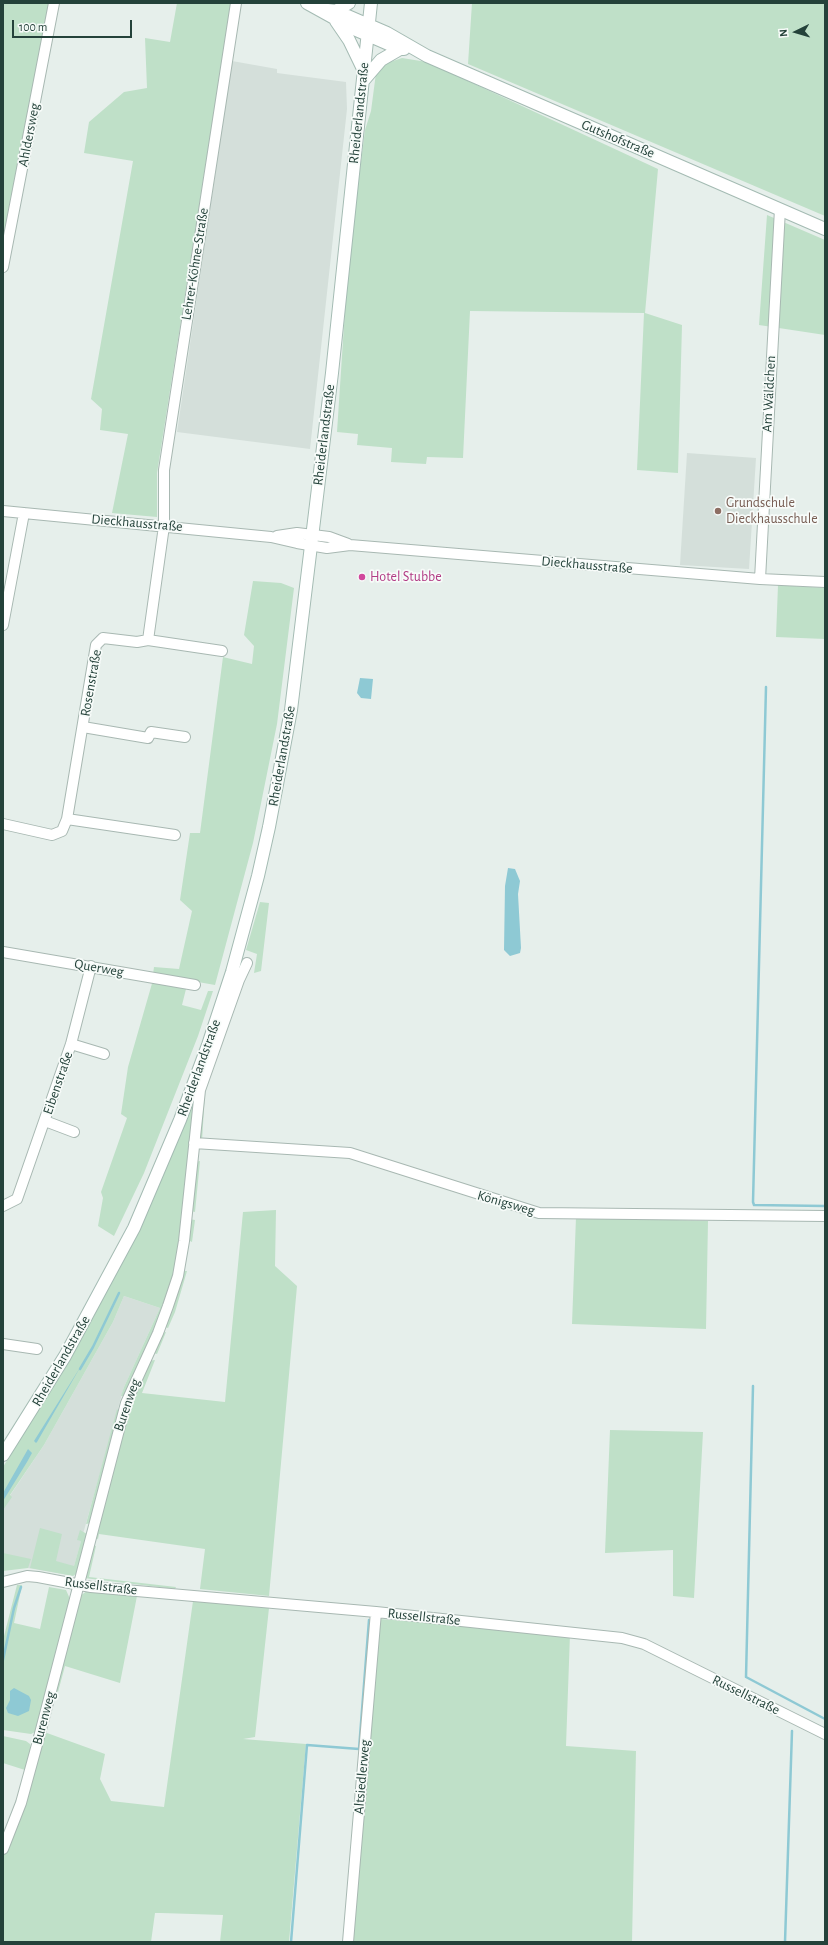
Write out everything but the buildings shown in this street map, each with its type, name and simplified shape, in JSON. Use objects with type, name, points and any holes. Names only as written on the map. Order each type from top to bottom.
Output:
[{"type":"main road","name":"Gutshofstraße","points":[[307,3],[368,30],[388,33],[406,49],[825,229]]},
{"type":"main road","points":[[349,3],[336,16],[349,40],[363,76],[381,60],[406,49]]},
{"type":"main road","name":"Rheiderlandstraße","points":[[3,1455],[65,1356],[134,1228],[180,1120],[208,1045],[246,924],[269,827],[291,710],[313,541],[371,3]]},
{"type":"street","name":"Ahldersweg","points":[[3,267],[54,3]]},
{"type":"street","name":"Lehrer-Köhne-Straße","points":[[164,526],[164,470],[236,3]]},
{"type":"street","name":"Am Wäldchen","points":[[760,579],[780,209]]},
{"type":"street","name":"Dieckhausstraße","points":[[3,511],[313,541],[327,548],[350,545],[760,579],[825,582]]},
{"type":"street","points":[[3,625],[24,512]]},
{"type":"street","points":[[148,640],[164,526]]},
{"type":"street","name":"Rosenstraße","points":[[3,824],[52,835],[62,831],[67,818],[96,645],[103,638],[137,642],[148,640],[222,651]]},
{"type":"street","name":"Rosenstraße","points":[[83,727],[148,738],[151,732],[185,737]]},
{"type":"street","points":[[67,818],[174,835]]},
{"type":"street","name":"Querweg","points":[[3,952],[195,985]]},
{"type":"street","name":"Burenweg","points":[[3,1850],[21,1803],[126,1403],[158,1333],[178,1276],[184,1241],[200,1090],[239,980],[247,963]]},
{"type":"street","name":"Eibenstraße","points":[[3,1206],[5,1207],[17,1198],[71,1044],[91,966]]},
{"type":"street","name":"Eibenstraße","points":[[71,1044],[104,1054]]},
{"type":"street","name":"Eibenstraße","points":[[45,1121],[74,1132]]},
{"type":"street","name":"Königsweg","points":[[194,1143],[350,1153],[539,1213],[825,1216]]},
{"type":"street","points":[[3,1344],[38,1349]]},
{"type":"street","name":"Russellstraße","points":[[3,1582],[18,1578],[38,1577],[79,1584],[600,1635],[644,1644],[825,1734]]},
{"type":"street","name":"Altsiedlerweg","points":[[348,1942],[376,1612]]},
{"type":"shaded area","points":[[232,61],[277,69],[277,73],[346,82],[347,109],[310,449],[177,432]]},
{"type":"shaded area","name":"Grundschule Dieckhausschule","points":[[687,453],[756,458],[749,569],[680,565]]},
{"type":"shaded area","points":[[124,1296],[160,1308],[124,1387],[73,1570],[69,1575],[28,1568],[3,1567],[3,1506],[44,1445],[113,1322]]},
{"type":"green space","points":[[3,3],[49,3],[3,238]]},
{"type":"green space","points":[[177,3],[231,3],[157,473],[157,517],[112,513],[128,434],[100,430],[102,409],[91,399],[133,161],[84,153],[89,122],[124,92],[147,88],[145,38],[170,42]]},
{"type":"green space","points":[[472,3],[825,3],[825,216],[468,64]]},
{"type":"green space","points":[[402,58],[427,62],[658,169],[645,313],[682,325],[678,473],[637,470],[644,313],[470,311],[463,458],[427,457],[426,464],[391,462],[392,448],[357,445],[358,434],[337,432],[345,310],[353,226],[365,130],[371,111],[376,73],[387,63]]},
{"type":"green space","points":[[767,215],[825,240],[825,335],[759,325]]},
{"type":"green space","points":[[253,581],[281,583],[294,588],[277,724],[253,843],[215,985],[153,974],[154,967],[179,969],[192,911],[180,900],[190,833],[200,833],[223,657],[252,664],[254,646],[244,635]]},
{"type":"green space","points":[[778,585],[825,588],[825,639],[776,637]]},
{"type":"green space","points":[[260,902],[269,903],[261,971],[254,973],[257,954],[246,950]]},
{"type":"green space","points":[[153,980],[187,985],[182,1005],[201,1010],[208,991],[213,991],[198,1036],[144,1173],[114,1236],[98,1226],[103,1198],[101,1192],[127,1118],[121,1114],[128,1067]]},
{"type":"green space","points":[[202,1092],[205,1092],[202,1141],[199,1140]]},
{"type":"green space","points":[[196,1094],[181,1245],[170,1294],[126,1396],[121,1396],[124,1387],[160,1308],[124,1296],[113,1322],[44,1445],[10,1495],[12,1497],[3,1510],[3,1467],[46,1396]]},
{"type":"green space","points":[[200,1161],[195,1212],[190,1211],[195,1162]]},
{"type":"green space","points":[[276,1210],[275,1266],[297,1286],[269,1596],[200,1589],[205,1549],[99,1534],[98,1539],[95,1538],[132,1394],[148,1361],[155,1360],[142,1393],[225,1402],[243,1212]]},
{"type":"green space","points":[[576,1217],[708,1221],[706,1329],[572,1324]]},
{"type":"green space","points":[[189,1219],[195,1220],[192,1242],[186,1239]]},
{"type":"green space","points":[[182,1271],[187,1271],[175,1312],[168,1328],[165,1327]]},
{"type":"green space","points":[[166,1332],[157,1354],[153,1353],[161,1333]]},
{"type":"green space","points":[[117,1409],[120,1412],[91,1523],[86,1524]]},
{"type":"green space","points":[[610,1430],[703,1432],[694,1598],[673,1596],[673,1550],[605,1553]]},
{"type":"green space","points":[[40,1528],[62,1534],[56,1561],[74,1566],[81,1541],[77,1540],[80,1530],[87,1534],[77,1573],[73,1576],[30,1568]]},
{"type":"green space","points":[[91,1544],[96,1546],[89,1577],[176,1587],[175,1589],[84,1578]]},
{"type":"green space","points":[[3,1553],[31,1559],[28,1568],[3,1571]]},
{"type":"green space","points":[[17,1585],[22,1585],[14,1623],[40,1629],[49,1587],[66,1590],[70,1599],[37,1731],[31,1734],[3,1730],[3,1640]]},
{"type":"green space","points":[[87,1591],[137,1596],[120,1683],[65,1666],[58,1692],[55,1689],[80,1596]]},
{"type":"green space","points":[[193,1601],[269,1608],[255,1737],[243,1739],[306,1744],[289,1942],[220,1942],[223,1915],[155,1913],[151,1942],[3,1942],[3,1857],[13,1836],[43,1734],[47,1733],[105,1754],[100,1779],[111,1801],[164,1807]]},
{"type":"green space","points":[[380,1619],[570,1634],[566,1746],[636,1751],[632,1942],[352,1942]]},
{"type":"green space","points":[[3,1736],[26,1741],[30,1744],[31,1748],[25,1770],[3,1763]]},
{"type":"water","points":[[360,678],[373,679],[371,699],[361,698],[357,693]]},
{"type":"water","points":[[508,868],[515,869],[520,881],[518,894],[521,948],[520,953],[510,956],[504,950],[505,886]]},
{"type":"water","points":[[81,1366],[37,1442],[36,1443],[34,1441]]},
{"type":"water","points":[[28,1449],[32,1453],[3,1501],[3,1493]]},
{"type":"water","points":[[14,1688],[29,1696],[31,1700],[29,1711],[18,1716],[8,1713],[6,1708],[10,1700],[10,1691]]},
{"type":"waterway","points":[[766,687],[753,1202],[754,1205],[825,1206]]},
{"type":"waterway","points":[[80,1369],[93,1347],[119,1293]]},
{"type":"waterway","points":[[753,1386],[746,1677],[825,1719]]},
{"type":"waterway","points":[[3,1660],[14,1608],[21,1587]]},
{"type":"waterway","points":[[291,1942],[307,1745],[359,1749],[369,1620]]},
{"type":"waterway","points":[[785,1942],[792,1731]]},
{"type":"place","name":"Grundschule Dieckhausschule","points":[[718,511]]},
{"type":"place","name":"Hotel Stubbe","points":[[362,577]]}]
